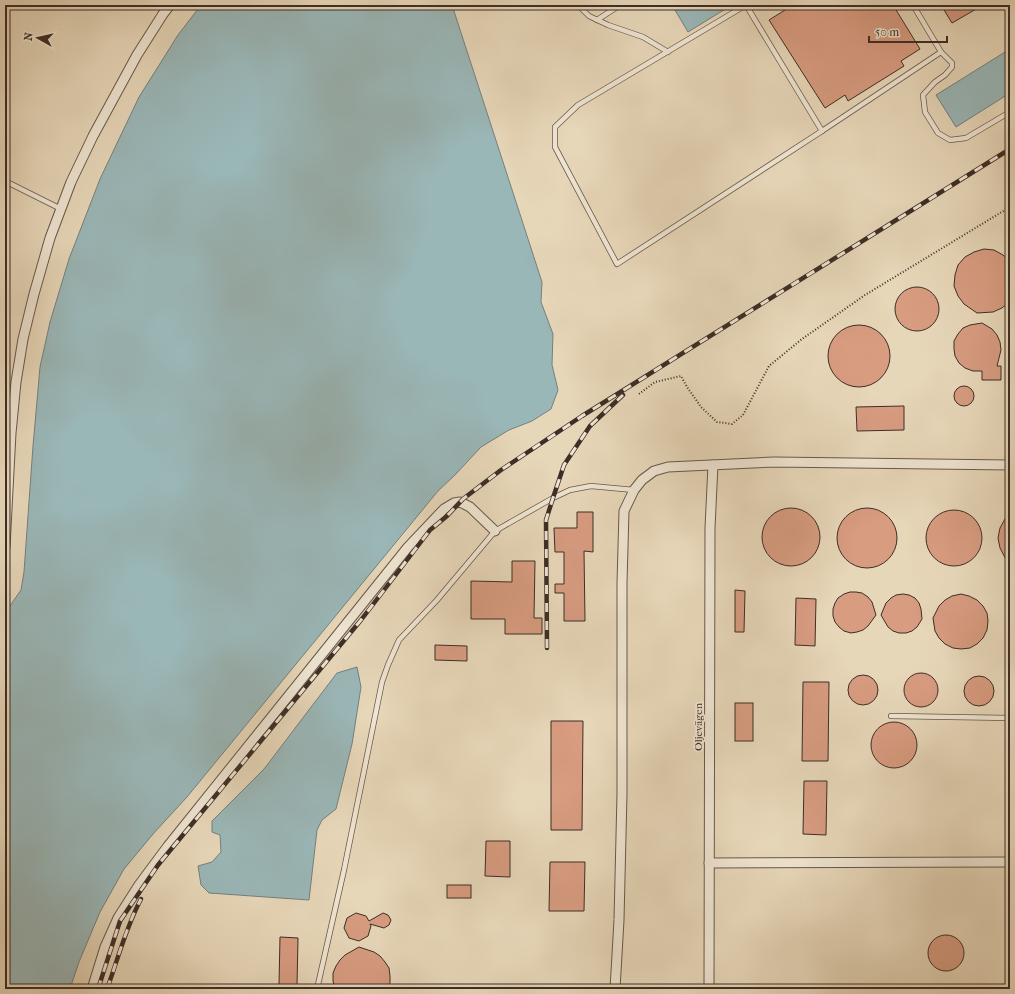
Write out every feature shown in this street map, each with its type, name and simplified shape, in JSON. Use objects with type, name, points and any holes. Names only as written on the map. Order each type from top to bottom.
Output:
[{"type":"street","points":[[5,547],[11,433],[16,382],[23,339],[50,238],[71,182],[93,136],[137,55],[170,5]]},
{"type":"street","points":[[615,989],[619,920],[622,794],[622,583],[624,511],[634,490],[642,480],[654,471],[668,467],[774,462],[1010,465]]},
{"type":"street","name":"Oljevägen","points":[[709,989],[710,536],[713,465]]},
{"type":"street","points":[[92,989],[106,947],[118,918],[152,868],[168,846],[408,547],[444,509],[454,502],[460,502],[470,507],[495,531]]},
{"type":"street","points":[[709,863],[1010,862]]},
{"type":"lane","points":[[578,5],[589,16],[643,37],[668,52]]},
{"type":"lane","points":[[597,20],[620,5]]},
{"type":"lane","points":[[822,131],[746,5],[578,104],[555,127],[555,147],[617,264],[822,131],[941,52]]},
{"type":"lane","points":[[912,5],[941,52],[952,63],[952,67],[945,75],[935,82],[923,95],[925,112],[938,133],[950,140],[966,138],[1010,112]]},
{"type":"lane","points":[[5,181],[61,209]]},
{"type":"lane","points":[[317,989],[344,870],[382,682],[399,640],[438,600],[495,531],[570,490],[591,486],[634,490]]},
{"type":"lane","points":[[890,716],[1010,718]]},
{"type":"path","points":[[639,394],[655,382],[681,376],[701,408],[717,422],[732,424],[743,415],[769,366],[802,339],[865,295],[1010,207]]},
{"type":"water","points":[[201,5],[452,5],[542,282],[541,302],[553,334],[552,365],[558,390],[551,409],[532,421],[509,430],[481,447],[438,491],[187,797],[153,834],[124,869],[100,912],[79,962],[70,989],[5,989],[5,613],[21,590],[24,572],[40,367],[50,322],[69,259],[100,179],[139,97],[178,35]]},
{"type":"water","points":[[672,5],[732,5],[688,32]]},
{"type":"water","points":[[1010,49],[1010,93],[956,127],[936,95]]},
{"type":"water","points":[[357,667],[361,687],[352,744],[336,809],[322,820],[317,830],[309,900],[209,893],[201,885],[198,866],[212,862],[221,852],[220,835],[212,832],[212,821],[264,769],[337,673]]},
{"type":"building","points":[[793,5],[893,5],[920,49],[901,61],[904,66],[848,101],[845,95],[825,108],[769,20]]},
{"type":"building","points":[[941,5],[983,5],[952,23]]},
{"type":"building","points":[[984,249],[994,250],[1010,261],[1010,301],[1002,308],[993,312],[977,313],[964,304],[958,296],[954,286],[955,275],[958,265],[965,257]]},
{"type":"building","points":[[913,287],[921,287],[933,293],[939,305],[939,313],[933,325],[921,331],[913,331],[901,325],[895,313],[895,305],[901,293]]},
{"type":"building","points":[[982,323],[992,329],[1000,342],[1001,350],[997,366],[1001,366],[1001,380],[982,380],[982,371],[973,371],[965,368],[959,363],[955,356],[954,341],[958,334],[963,328]]},
{"type":"building","points":[[853,325],[865,325],[881,334],[888,344],[890,356],[888,368],[881,378],[865,387],[853,387],[842,382],[833,373],[828,362],[828,350],[833,339],[842,330]]},
{"type":"building","points":[[960,386],[968,386],[974,392],[974,400],[968,406],[960,406],[954,400],[954,392]]},
{"type":"building","points":[[904,406],[904,430],[857,431],[856,407]]},
{"type":"building","points":[[791,508],[802,510],[815,521],[818,526],[820,537],[818,548],[807,561],[802,564],[791,566],[780,564],[767,553],[764,548],[762,537],[764,526],[775,513],[780,510]]},
{"type":"building","points":[[861,508],[873,508],[889,516],[895,526],[897,538],[895,550],[889,560],[873,568],[861,568],[845,560],[837,544],[837,532],[845,516]]},
{"type":"building","points":[[948,510],[960,510],[974,518],[982,532],[980,549],[974,558],[960,566],[948,566],[938,561],[931,554],[926,544],[926,532],[931,522],[938,515]]},
{"type":"building","points":[[1010,510],[1010,567],[1000,548],[998,538],[1000,528]]},
{"type":"building","points":[[577,512],[593,512],[593,552],[584,551],[585,621],[564,621],[564,593],[555,593],[555,584],[564,584],[564,552],[555,552],[554,528],[577,528]]},
{"type":"building","points":[[512,561],[535,561],[534,618],[542,618],[542,634],[505,634],[505,619],[471,619],[471,581],[512,582]]},
{"type":"building","points":[[735,590],[745,591],[744,632],[735,632]]},
{"type":"building","points":[[850,592],[862,593],[868,597],[872,602],[876,615],[863,630],[851,633],[844,631],[839,627],[833,616],[833,609],[838,598]]},
{"type":"building","points":[[903,594],[915,598],[919,603],[922,619],[917,627],[912,631],[899,633],[888,627],[881,615],[886,603],[891,598],[896,595]]},
{"type":"building","points":[[961,594],[977,600],[983,606],[987,613],[988,621],[987,630],[983,638],[970,648],[961,649],[953,648],[945,644],[939,638],[935,631],[933,618],[939,606],[945,600],[952,596]]},
{"type":"building","points":[[796,598],[816,599],[815,646],[795,645]]},
{"type":"building","points":[[435,645],[467,646],[467,661],[435,660]]},
{"type":"building","points":[[921,673],[927,674],[933,678],[937,684],[937,696],[933,702],[927,706],[921,707],[915,706],[909,702],[905,696],[904,690],[905,684],[909,678],[915,674]]},
{"type":"building","points":[[863,675],[874,679],[878,690],[874,701],[863,705],[852,701],[848,690],[852,679]]},
{"type":"building","points":[[979,676],[990,680],[994,691],[990,702],[979,706],[968,702],[964,691],[968,680]]},
{"type":"building","points":[[803,682],[829,682],[828,761],[802,761]]},
{"type":"building","points":[[735,703],[753,703],[753,741],[735,741]]},
{"type":"building","points":[[551,721],[583,721],[582,830],[551,830]]},
{"type":"building","points":[[894,722],[907,726],[913,732],[917,745],[913,758],[907,764],[894,768],[881,764],[875,758],[871,745],[875,732],[881,726]]},
{"type":"building","points":[[804,781],[827,781],[826,835],[803,834]]},
{"type":"building","points":[[486,841],[510,841],[510,877],[485,876]]},
{"type":"building","points":[[550,862],[585,862],[584,911],[549,911]]},
{"type":"building","points":[[447,885],[471,885],[471,898],[447,898]]},
{"type":"building","points":[[356,913],[366,916],[369,921],[383,913],[388,915],[391,920],[389,925],[384,928],[370,924],[371,926],[368,936],[359,941],[349,938],[344,928],[347,918]]},
{"type":"building","points":[[946,935],[959,940],[964,953],[959,966],[946,971],[933,966],[928,953],[933,940]]},
{"type":"building","points":[[280,937],[298,938],[297,985],[279,985]]},
{"type":"building","points":[[359,947],[374,952],[385,962],[389,968],[390,976],[388,989],[335,989],[333,973],[336,966],[345,955]]},
{"type":"railway","points":[[98,989],[120,921],[158,865],[361,620],[430,530],[447,516],[463,499],[501,470],[582,416],[1010,149]]},
{"type":"railway","points":[[547,648],[546,520],[564,465],[590,426],[623,395]]},
{"type":"railway","points":[[107,989],[127,932],[141,899]]}]
